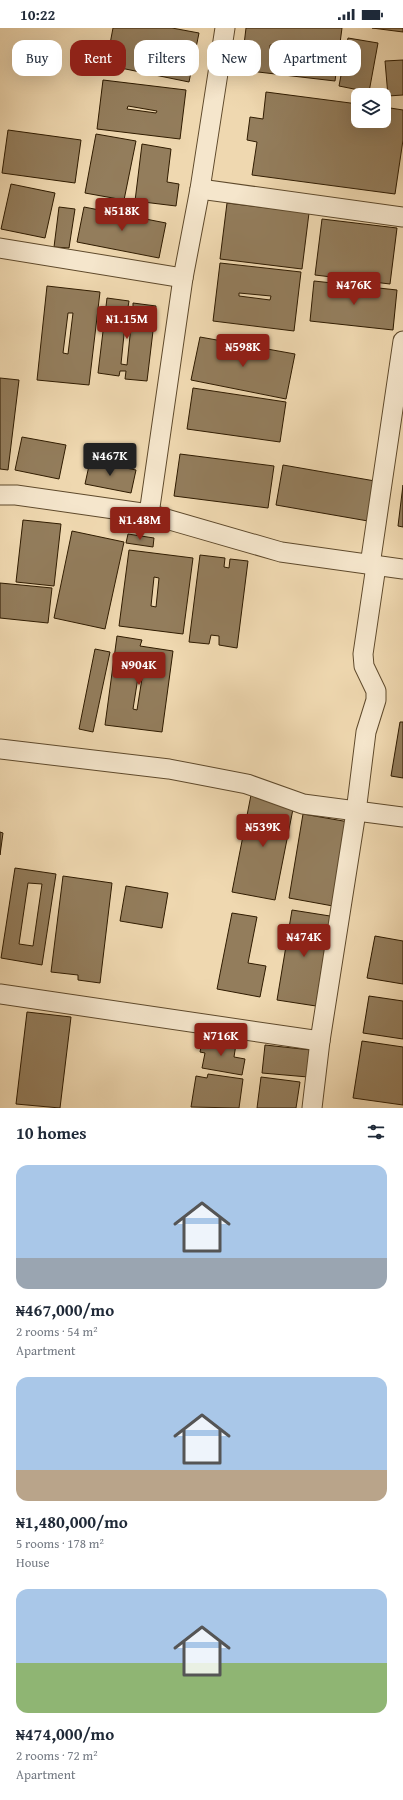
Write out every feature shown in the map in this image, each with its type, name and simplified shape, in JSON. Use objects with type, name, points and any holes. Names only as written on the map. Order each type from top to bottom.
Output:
[{"type":"street","points":[[149,514],[183,278],[200,189],[225,28]]},
{"type":"street","points":[[200,189],[403,217]]},
{"type":"street","points":[[0,248],[183,278]]},
{"type":"street","points":[[312,1108],[320,1041],[356,812],[366,732],[376,700],[376,691],[364,666],[363,654],[373,565],[403,341]]},
{"type":"street","points":[[0,495],[16,495],[149,514],[281,552],[403,569]]},
{"type":"street","points":[[0,749],[169,769],[247,784],[303,804],[403,817]]},
{"type":"street","points":[[0,994],[320,1041]]},
{"type":"building","points":[[113,28],[172,28],[199,33],[198,40],[134,40],[134,71],[126,69],[126,40],[111,40]]},
{"type":"building","points":[[246,28],[342,28],[340,40],[269,40],[269,73],[261,72],[261,40],[245,40]]},
{"type":"building","points":[[372,28],[403,28],[403,32]]},
{"type":"building","points":[[348,38],[360,40],[348,40]]},
{"type":"building","points":[[361,40],[378,43],[370,88],[351,88],[339,86],[341,76],[361,76]]},
{"type":"building","points":[[403,60],[403,95],[391,96],[391,88],[387,88],[385,61]]},
{"type":"building","points":[[160,76],[190,76],[189,82]]},
{"type":"building","points":[[292,76],[336,76],[335,81]]},
{"type":"building","points":[[103,80],[186,90],[180,139],[97,129]],"holes":[[[128,106],[157,111],[156,113],[127,109]]]},
{"type":"building","points":[[266,92],[351,103],[351,128],[391,128],[391,108],[403,110],[403,140],[395,194],[252,175],[257,142],[247,140],[250,117],[263,119]]},
{"type":"building","points":[[8,130],[81,140],[75,183],[2,173]]},
{"type":"building","points":[[96,134],[136,141],[124,200],[85,193]]},
{"type":"building","points":[[142,144],[171,149],[167,182],[179,184],[176,206],[135,201]]},
{"type":"building","points":[[11,184],[55,193],[45,238],[1,229]]},
{"type":"building","points":[[227,203],[309,213],[302,269],[220,259]]},
{"type":"building","points":[[59,207],[75,209],[69,248],[54,247]]},
{"type":"building","points":[[84,207],[166,223],[159,258],[77,242]]},
{"type":"building","points":[[322,219],[397,228],[390,284],[315,275]]},
{"type":"building","points":[[220,263],[301,272],[294,331],[213,321]],"holes":[[[239,293],[271,296],[270,300],[239,296]]]},
{"type":"building","points":[[314,281],[397,290],[393,330],[310,321]]},
{"type":"building","points":[[47,286],[100,292],[89,385],[37,380]],"holes":[[[68,313],[73,313],[68,354],[63,353]]]},
{"type":"building","points":[[107,298],[129,301],[128,307],[133,308],[133,303],[156,306],[147,381],[125,379],[126,371],[120,371],[119,376],[98,373]],"holes":[[[126,315],[132,316],[127,365],[121,364]]]},
{"type":"building","points":[[200,337],[295,354],[286,399],[191,380]]},
{"type":"building","points":[[0,378],[19,380],[8,470],[0,469]]},
{"type":"building","points":[[193,388],[286,402],[280,442],[187,429]]},
{"type":"building","points":[[22,437],[66,445],[59,479],[15,470]]},
{"type":"building","points":[[180,454],[274,466],[268,508],[174,496]]},
{"type":"building","points":[[90,461],[136,470],[131,493],[85,484]]},
{"type":"building","points":[[283,465],[375,481],[368,521],[276,505]]},
{"type":"building","points":[[403,485],[403,527],[398,526]]},
{"type":"building","points":[[23,520],[61,524],[54,586],[16,582]]},
{"type":"building","points":[[72,531],[124,542],[105,629],[54,618]]},
{"type":"building","points":[[128,534],[154,538],[153,547],[126,543]]},
{"type":"building","points":[[129,550],[193,558],[183,634],[119,626]],"holes":[[[154,577],[159,578],[156,607],[151,606]]]},
{"type":"building","points":[[200,555],[225,558],[224,567],[229,568],[230,559],[248,561],[237,648],[219,645],[219,636],[211,635],[209,644],[189,642]]},
{"type":"building","points":[[0,583],[52,588],[48,623],[0,618]]},
{"type":"building","points":[[117,636],[142,640],[140,646],[173,651],[162,732],[105,725]],"holes":[[[139,671],[143,672],[137,710],[133,709]]]},
{"type":"building","points":[[95,649],[110,652],[93,732],[79,729]]},
{"type":"building","points":[[400,722],[403,722],[403,778],[391,776]]},
{"type":"building","points":[[251,795],[294,804],[275,900],[232,892]]},
{"type":"building","points":[[303,814],[349,822],[333,906],[289,898]]},
{"type":"building","points":[[0,832],[3,833],[0,855]]},
{"type":"building","points":[[15,868],[56,874],[42,965],[1,958]],"holes":[[[28,883],[42,884],[33,946],[19,944]]]},
{"type":"building","points":[[63,876],[112,883],[100,983],[78,980],[78,975],[51,972]]},
{"type":"building","points":[[126,886],[168,893],[162,928],[120,921]]},
{"type":"building","points":[[292,910],[330,916],[316,1006],[277,1000]]},
{"type":"building","points":[[232,913],[257,917],[248,963],[266,966],[260,997],[217,989]]},
{"type":"building","points":[[375,936],[403,941],[403,984],[367,978]]},
{"type":"building","points":[[369,996],[403,1001],[403,1039],[363,1033]]},
{"type":"building","points":[[27,1012],[71,1017],[60,1108],[16,1104]]},
{"type":"building","points":[[203,1038],[236,1044],[234,1057],[245,1059],[242,1075],[202,1068],[205,1053],[200,1052]]},
{"type":"building","points":[[362,1041],[403,1047],[403,1105],[353,1098]]},
{"type":"building","points":[[265,1045],[311,1050],[308,1077],[262,1073]]},
{"type":"building","points":[[208,1074],[243,1079],[239,1108],[191,1107],[196,1076],[207,1078]]},
{"type":"building","points":[[261,1077],[300,1082],[296,1108],[257,1108]]}]
